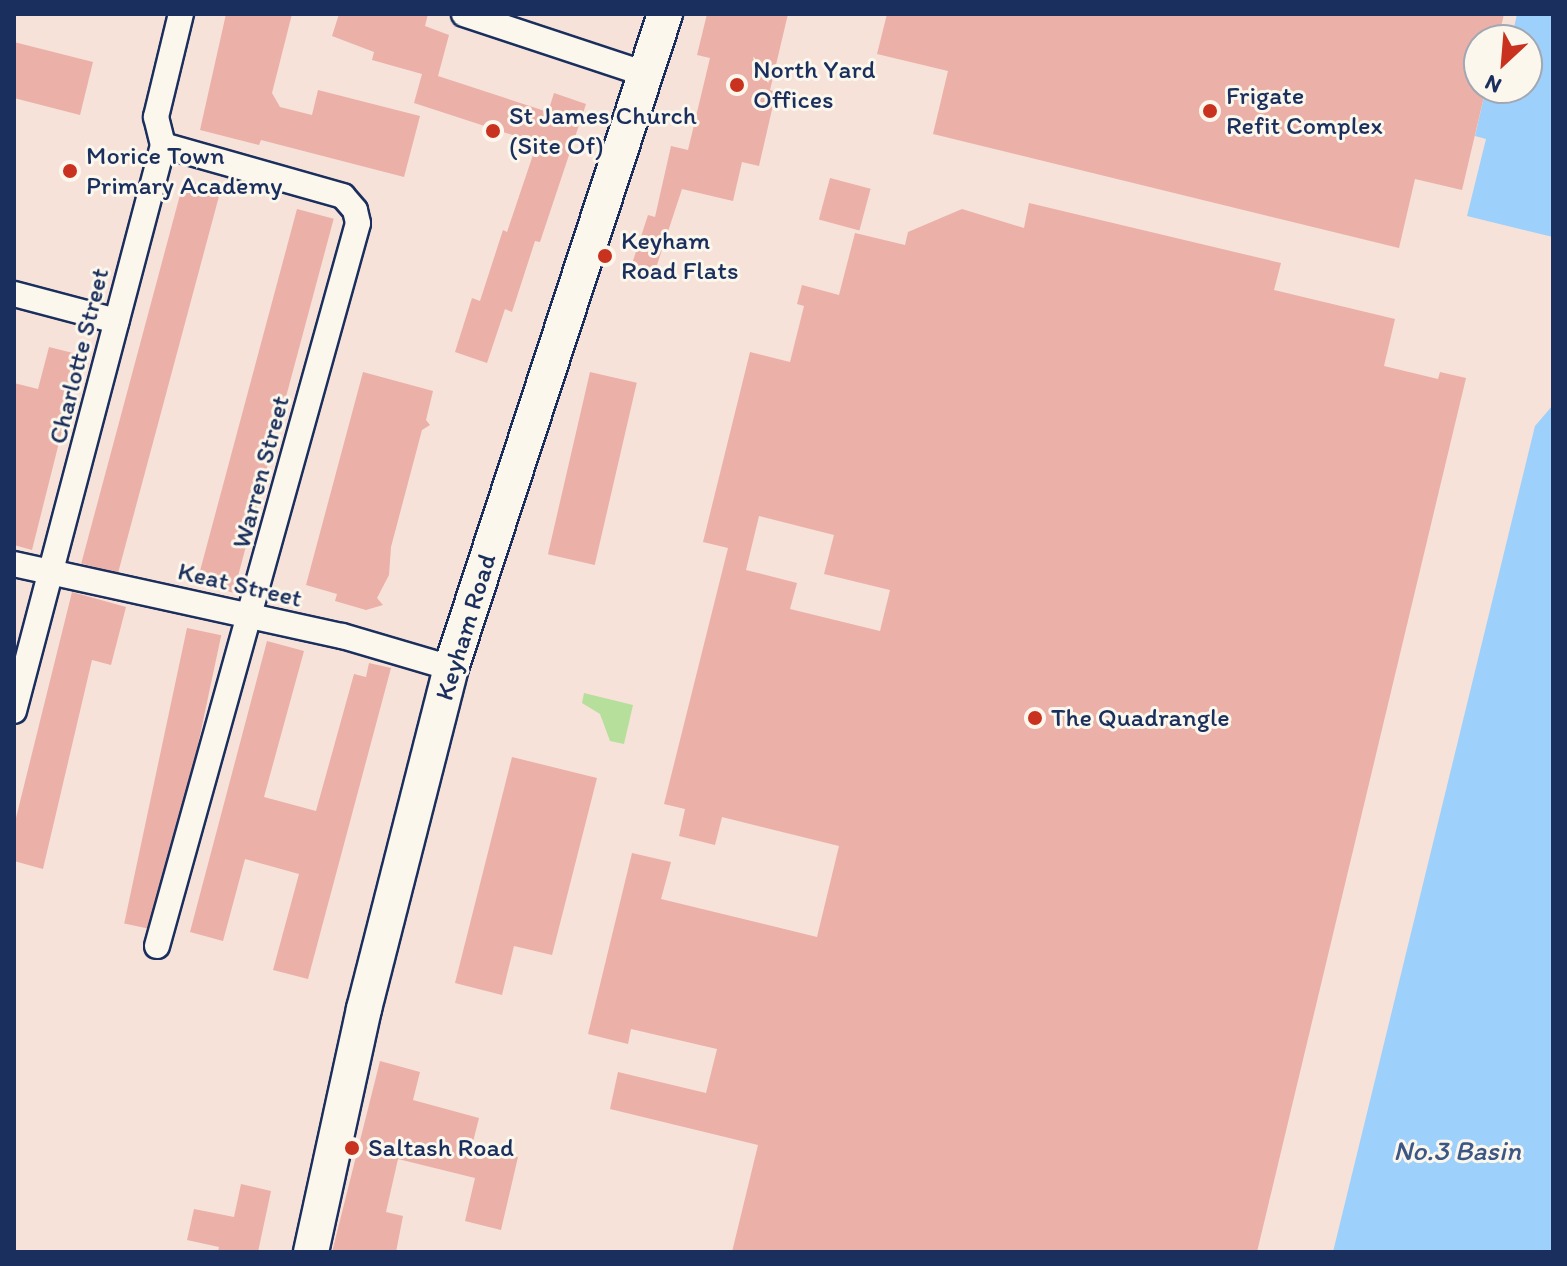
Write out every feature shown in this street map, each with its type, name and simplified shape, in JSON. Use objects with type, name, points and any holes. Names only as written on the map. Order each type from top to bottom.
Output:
[{"type":"main road","name":"Keyham Road","points":[[311,1252],[364,1009],[451,668],[665,14]]},
{"type":"street","name":"Charlotte Street","points":[[14,711],[53,573],[163,145],[156,117],[181,14]]},
{"type":"street","points":[[464,14],[645,74]]},
{"type":"street","name":"Warren Street","points":[[157,946],[251,617],[358,223],[355,210],[343,196],[163,145]]},
{"type":"street","points":[[14,294],[116,321]]},
{"type":"street","name":"Keat Street","points":[[14,564],[342,636],[451,668]]},
{"type":"green space","points":[[584,693],[633,705],[624,744],[610,741],[600,714],[582,703]]},
{"type":"water","points":[[1517,14],[1553,14],[1553,237],[1467,216],[1486,139],[1475,136],[1482,104],[1543,104],[1543,24],[1515,24]]},
{"type":"water","name":"No.3 Basin","points":[[1553,405],[1553,1252],[1333,1252],[1535,426]]},
{"type":"building","points":[[226,14],[292,14],[272,93],[280,107],[312,115],[318,90],[420,116],[404,177],[261,140],[259,145],[200,130]]},
{"type":"building","points":[[339,14],[428,14],[425,26],[449,35],[438,76],[548,112],[554,93],[586,104],[540,242],[535,241],[512,312],[505,309],[487,363],[455,352],[472,298],[480,301],[503,230],[507,232],[537,143],[414,103],[422,74],[372,60],[374,52],[332,36]]},
{"type":"building","points":[[707,14],[788,14],[770,90],[776,92],[759,166],[742,162],[733,201],[682,189],[653,277],[630,270],[648,215],[655,217],[671,146],[688,150],[710,58],[697,55]]},
{"type":"building","name":"Frigate Refit Complex","points":[[887,14],[1504,14],[1502,24],[1463,24],[1463,104],[1482,104],[1462,190],[1415,179],[1399,248],[933,134],[948,71],[877,54]]},
{"type":"building","points":[[14,42],[93,62],[80,115],[14,98]]},
{"type":"building","points":[[830,178],[871,189],[859,230],[819,220]]},
{"type":"building","points":[[184,180],[221,190],[118,573],[81,563]]},
{"type":"building","name":"The Quadrangle","points":[[1029,203],[1281,263],[1274,290],[1395,319],[1384,366],[1438,379],[1440,372],[1466,378],[1257,1252],[732,1252],[758,1145],[610,1109],[618,1072],[706,1093],[717,1049],[631,1029],[628,1044],[588,1034],[632,853],[671,862],[661,899],[817,937],[839,846],[722,817],[715,845],[679,836],[685,809],[664,804],[728,548],[703,542],[750,352],[790,362],[804,306],[797,304],[802,285],[839,295],[855,233],[905,245],[908,232],[962,209],[1024,228]],"holes":[[[759,516],[834,535],[824,574],[890,590],[880,631],[790,609],[797,583],[746,570]]]},
{"type":"building","points":[[297,209],[334,219],[234,593],[197,583]]},
{"type":"building","points":[[49,347],[81,355],[32,550],[14,545],[14,383],[38,389]]},
{"type":"building","points":[[363,372],[433,391],[426,420],[430,425],[422,430],[391,547],[389,575],[377,598],[383,605],[366,610],[335,601],[337,594],[306,585]]},
{"type":"building","points":[[590,372],[637,383],[595,565],[548,554]]},
{"type":"building","points":[[72,592],[126,607],[111,665],[92,660],[43,869],[14,861],[14,826]]},
{"type":"building","points":[[187,628],[221,635],[158,931],[124,923]]},
{"type":"building","points":[[267,641],[304,651],[264,797],[316,811],[354,674],[366,677],[369,663],[391,668],[308,979],[273,970],[299,874],[245,859],[223,941],[190,932]]},
{"type":"building","points":[[512,757],[597,778],[552,955],[514,946],[502,995],[455,983]]},
{"type":"building","points":[[380,1061],[420,1072],[413,1100],[479,1118],[472,1146],[518,1157],[501,1230],[465,1221],[475,1178],[398,1159],[386,1212],[403,1216],[396,1252],[332,1252]]},
{"type":"building","points":[[241,1184],[271,1191],[258,1252],[218,1252],[219,1247],[187,1240],[194,1209],[234,1217]]},
{"type":"place","name":"North Yard Offices","points":[[737,85]]},
{"type":"place","name":"Frigate Refit Complex","points":[[1210,111]]},
{"type":"place","name":"St James Church (Site Of)","points":[[493,131]]},
{"type":"place","name":"Morice Town Primary Academy","points":[[70,171]]},
{"type":"place","name":"Keyham Road Flats","points":[[605,256]]},
{"type":"place","name":"The Quadrangle","points":[[1035,718]]},
{"type":"place","name":"Saltash Road","points":[[352,1148]]}]
